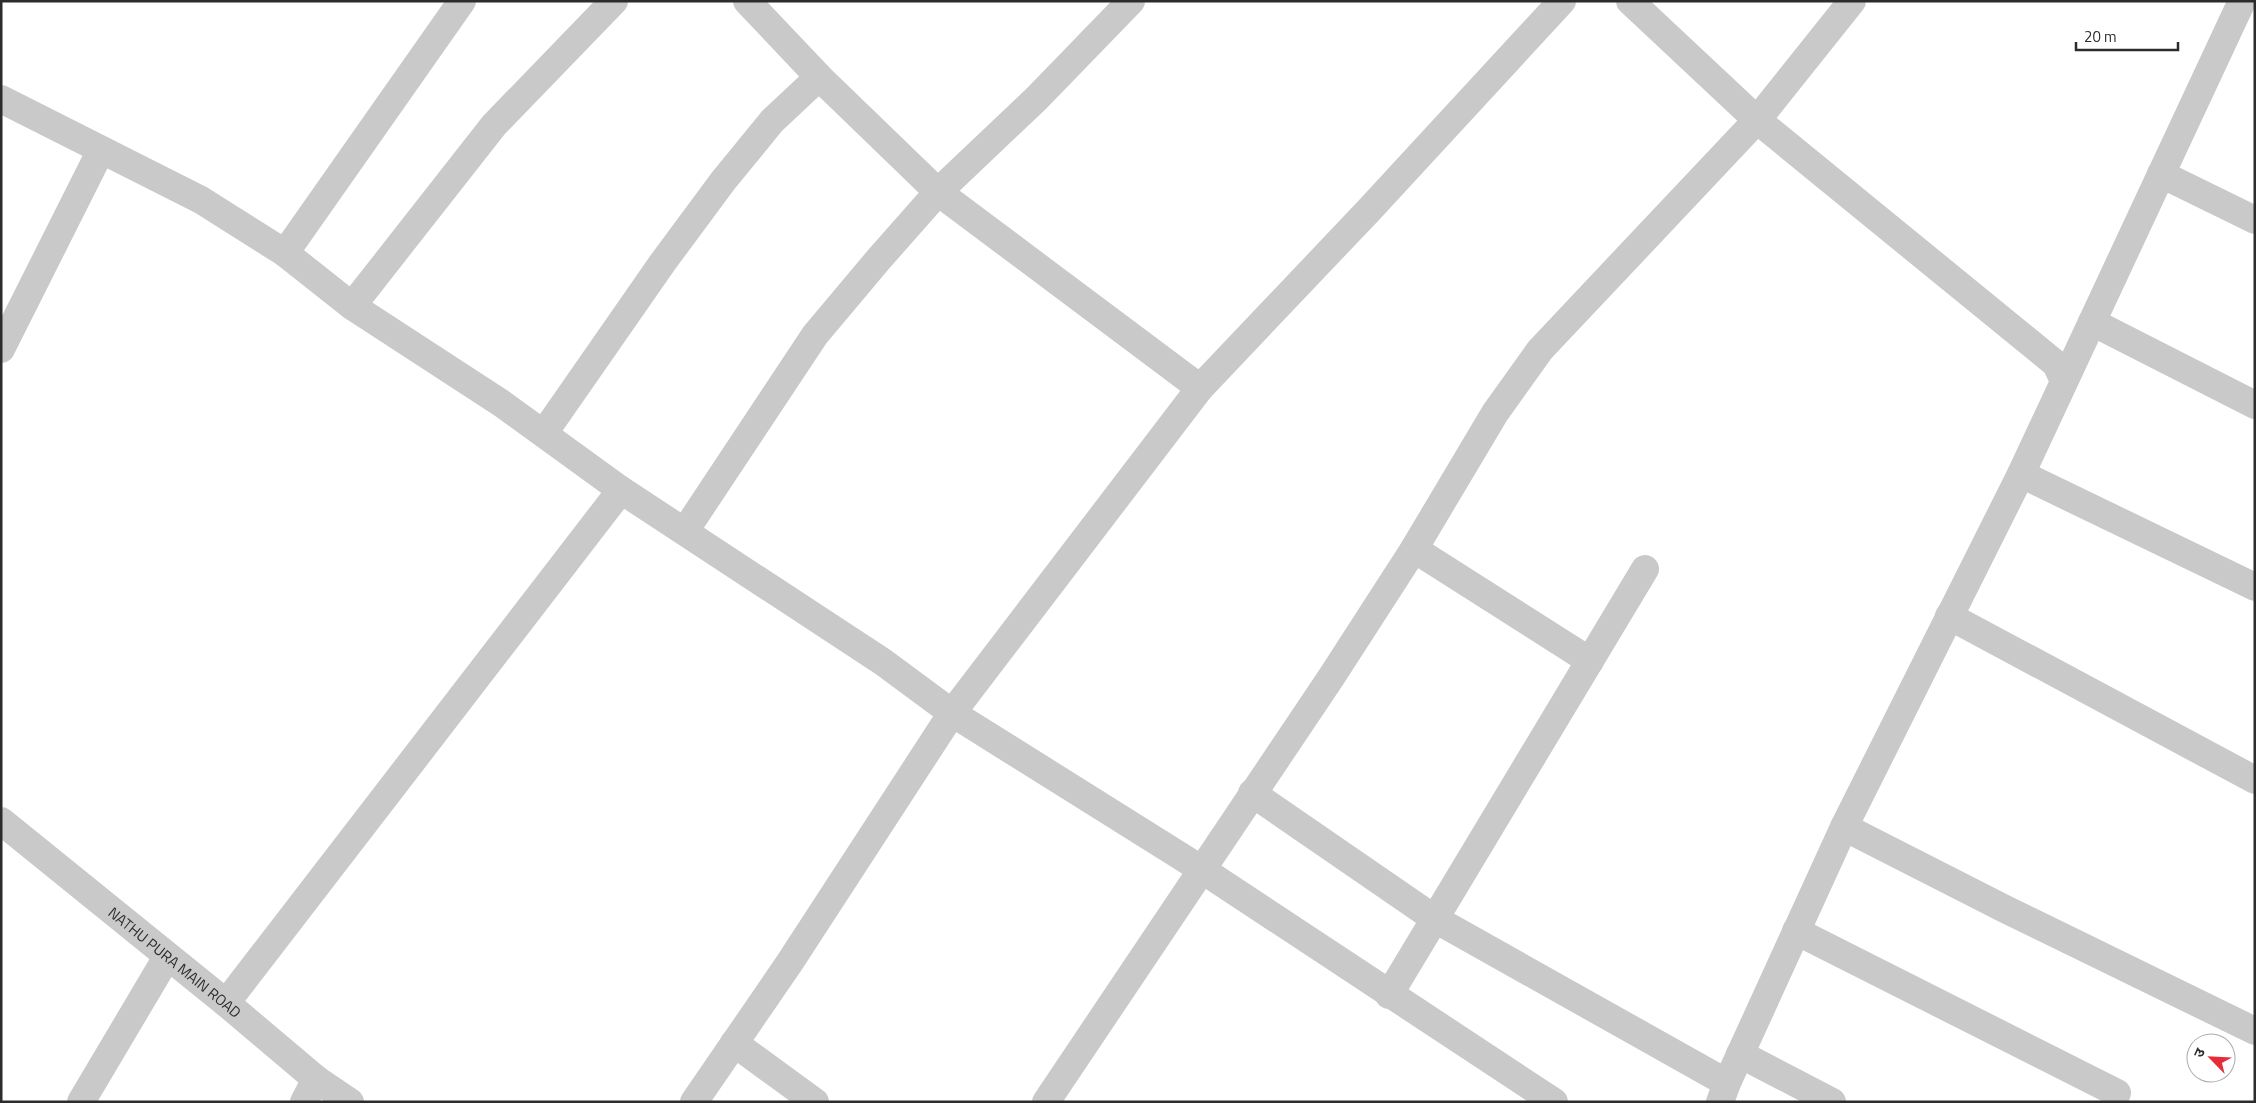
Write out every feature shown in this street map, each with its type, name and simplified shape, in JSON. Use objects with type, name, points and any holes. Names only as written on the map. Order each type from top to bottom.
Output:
[{"type":"street","points":[[285,253],[462,1]]},
{"type":"street","points":[[352,306],[494,125],[614,1]]},
{"type":"street","points":[[746,1],[819,77],[938,192],[1200,388]]},
{"type":"street","points":[[685,531],[815,335],[878,260],[938,192],[1037,98],[1131,1]]},
{"type":"street","points":[[694,1102],[790,962],[952,713],[1200,388],[1370,209],[1562,1]]},
{"type":"street","points":[[1630,1],[1757,120],[2056,364],[2064,381]]},
{"type":"street","points":[[1046,1102],[1332,676],[1414,549],[1495,413],[1540,350],[1757,120],[1852,1]]},
{"type":"street","points":[[1252,793],[1435,919],[1723,1092],[1844,827],[2021,474],[2242,1]]},
{"type":"street","points":[[544,433],[722,180],[772,121],[819,77]]},
{"type":"street","points":[[1,99],[201,200],[285,253],[352,306],[544,433],[621,490],[883,662],[952,713],[1201,869],[1389,995],[1554,1102]]},
{"type":"street","points":[[1,349],[101,150]]},
{"type":"street","points":[[2161,174],[2255,220]]},
{"type":"street","points":[[2092,322],[2255,405]]},
{"type":"street","points":[[2021,474],[2255,586]]},
{"type":"street","points":[[226,1003],[621,490]]},
{"type":"street","points":[[1414,549],[1590,661]]},
{"type":"street","points":[[1389,995],[1645,569]]},
{"type":"street","points":[[1949,616],[2255,780]]},
{"type":"street","name":"NATHU PURA MAIN ROAD","points":[[1,821],[226,1003],[310,1090],[350,1102]]},
{"type":"street","points":[[1844,827],[2005,910],[2255,1031]]},
{"type":"street","points":[[1796,931],[2117,1093]]},
{"type":"street","points":[[81,1102],[167,957]]},
{"type":"street","points":[[734,1043],[815,1102]]},
{"type":"street","points":[[1740,1054],[1832,1102]]}]
